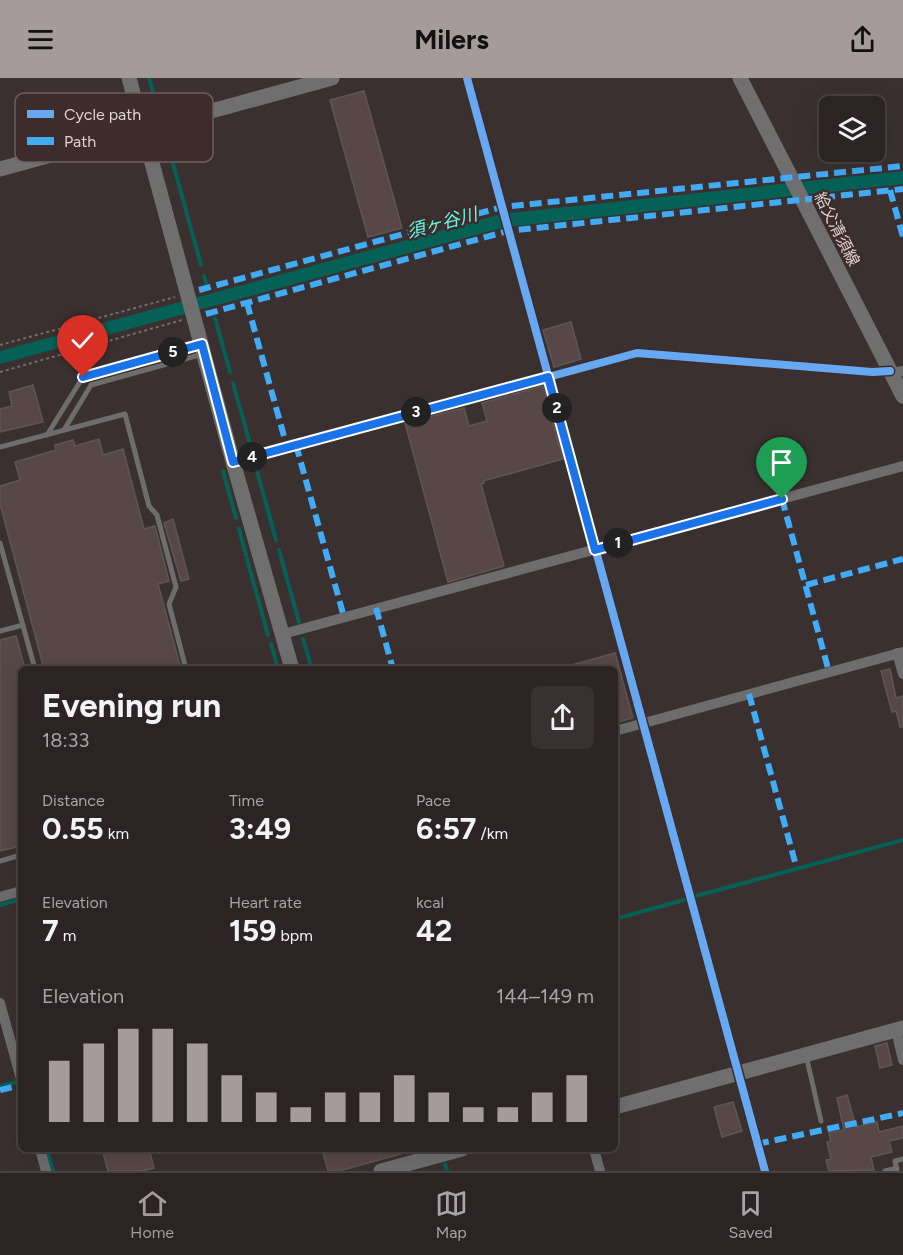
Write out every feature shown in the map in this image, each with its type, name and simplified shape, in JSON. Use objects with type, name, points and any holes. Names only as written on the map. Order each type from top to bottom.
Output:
[{"type":"street","points":[[129,78],[133,93]]},
{"type":"street","points":[[213,110],[332,78]]},
{"type":"street","points":[[467,78],[765,1171]]},
{"type":"street","name":"給父清須線","points":[[740,78],[895,372],[903,396]]},
{"type":"street","points":[[0,168],[22,162]]},
{"type":"street","points":[[152,162],[189,317],[203,349],[291,666]]},
{"type":"street","points":[[233,462],[637,353],[895,372]]},
{"type":"street","points":[[283,634],[903,466]]},
{"type":"street","points":[[618,730],[900,653],[903,674]]},
{"type":"street","points":[[0,897],[18,892]]},
{"type":"street","points":[[0,1003],[18,1068]]},
{"type":"street","points":[[618,1106],[899,1029],[903,1060]]},
{"type":"street","points":[[41,1152],[46,1171]]},
{"type":"street","points":[[381,1171],[452,1152]]},
{"type":"street","points":[[595,1152],[600,1171]]},
{"type":"lane","points":[[64,430],[91,385],[203,349]]},
{"type":"lane","points":[[47,435],[83,377],[203,349]]},
{"type":"lane","points":[[0,447],[125,414],[149,506],[158,515],[176,587],[169,604],[185,666]]},
{"type":"lane","points":[[0,543],[34,666]]},
{"type":"lane","points":[[0,631],[23,625]]},
{"type":"lane","points":[[0,861],[18,856]]},
{"type":"lane","points":[[806,1055],[821,1121]]},
{"type":"lane","points":[[885,1171],[897,1170],[895,1161],[903,1159]]},
{"type":"path","points":[[0,345],[184,296]]},
{"type":"path","points":[[0,372],[189,317]]},
{"type":"shaded area","points":[[903,171],[903,184],[505,227],[0,364],[0,351],[502,214]]},
{"type":"building","points":[[364,91],[402,228],[368,237],[330,100]]},
{"type":"building","points":[[571,322],[581,359],[554,367],[543,330]]},
{"type":"building","points":[[33,385],[43,422],[0,432],[0,409],[12,406],[9,392]]},
{"type":"building","points":[[543,386],[563,459],[483,481],[484,483],[481,484],[504,566],[448,582],[405,423],[464,408],[469,426],[487,421],[482,403]]},
{"type":"building","points":[[99,439],[103,455],[123,449],[144,529],[155,526],[169,581],[158,584],[180,666],[43,666],[0,504],[0,486],[20,480],[15,462],[56,450],[55,445],[73,440],[75,446]]},
{"type":"building","points":[[173,519],[189,579],[181,581],[164,523]]},
{"type":"building","points":[[16,636],[24,666],[18,666],[18,847],[0,851],[0,640]]},
{"type":"building","points":[[615,653],[633,718],[618,722],[618,666],[568,666]]},
{"type":"building","points":[[890,669],[896,698],[903,696],[903,727],[900,727],[896,711],[892,712],[881,671]]},
{"type":"building","points":[[887,1043],[892,1065],[880,1068],[875,1046]]},
{"type":"building","points":[[847,1095],[856,1127],[877,1122],[879,1132],[903,1126],[903,1138],[889,1141],[892,1152],[871,1157],[874,1170],[829,1171],[826,1160],[831,1159],[827,1142],[831,1141],[829,1133],[844,1130],[837,1098]]},
{"type":"building","points":[[733,1102],[742,1131],[722,1137],[714,1107]]},
{"type":"building","points":[[103,1152],[150,1152],[154,1168],[143,1171],[108,1171]]},
{"type":"building","points":[[323,1152],[408,1152],[339,1171],[328,1171]]},
{"type":"waterway","points":[[149,78],[153,93]]},
{"type":"waterway","points":[[173,162],[201,265]]},
{"type":"waterway","points":[[204,276],[206,283]]},
{"type":"waterway","points":[[215,318],[230,372]]},
{"type":"waterway","points":[[233,383],[252,451]]},
{"type":"waterway","points":[[255,464],[276,540]]},
{"type":"waterway","points":[[223,471],[236,518]]},
{"type":"waterway","points":[[239,529],[246,555]]},
{"type":"waterway","points":[[279,550],[299,622]]},
{"type":"waterway","points":[[247,559],[268,635]]},
{"type":"waterway","points":[[303,639],[311,666]]},
{"type":"waterway","points":[[271,644],[277,666]]},
{"type":"waterway","points":[[696,896],[903,840]]},
{"type":"waterway","points":[[0,905],[18,900]]},
{"type":"waterway","points":[[618,918],[684,900]]},
{"type":"waterway","points":[[0,1086],[17,1082]]},
{"type":"waterway","points":[[48,1152],[53,1171]]},
{"type":"waterway","points":[[445,1164],[447,1171]]},
{"type":"marked path","points":[[199,290],[502,207],[903,166]]},
{"type":"marked path","points":[[206,314],[508,231],[903,189]]},
{"type":"marked path","points":[[890,190],[903,237]]},
{"type":"marked path","points":[[247,303],[287,447]]},
{"type":"marked path","points":[[296,445],[344,617]]},
{"type":"marked path","points":[[782,499],[829,672]]},
{"type":"marked path","points":[[806,585],[903,559]]},
{"type":"marked path","points":[[376,608],[392,666]]},
{"type":"marked path","points":[[749,694],[795,862]]},
{"type":"marked path","points":[[0,1090],[18,1086]]},
{"type":"marked path","points":[[757,1144],[903,1113]]},
{"type":"cycle path","points":[[467,78],[765,1171]]},
{"type":"cycle path","points":[[233,462],[637,353],[872,372],[890,371]]},
{"type":"route","points":[[83,377],[202,344],[233,462],[548,377],[595,550],[782,499]]},
{"type":"water label","name":"須ヶ谷川","points":[[442,223]]}]
